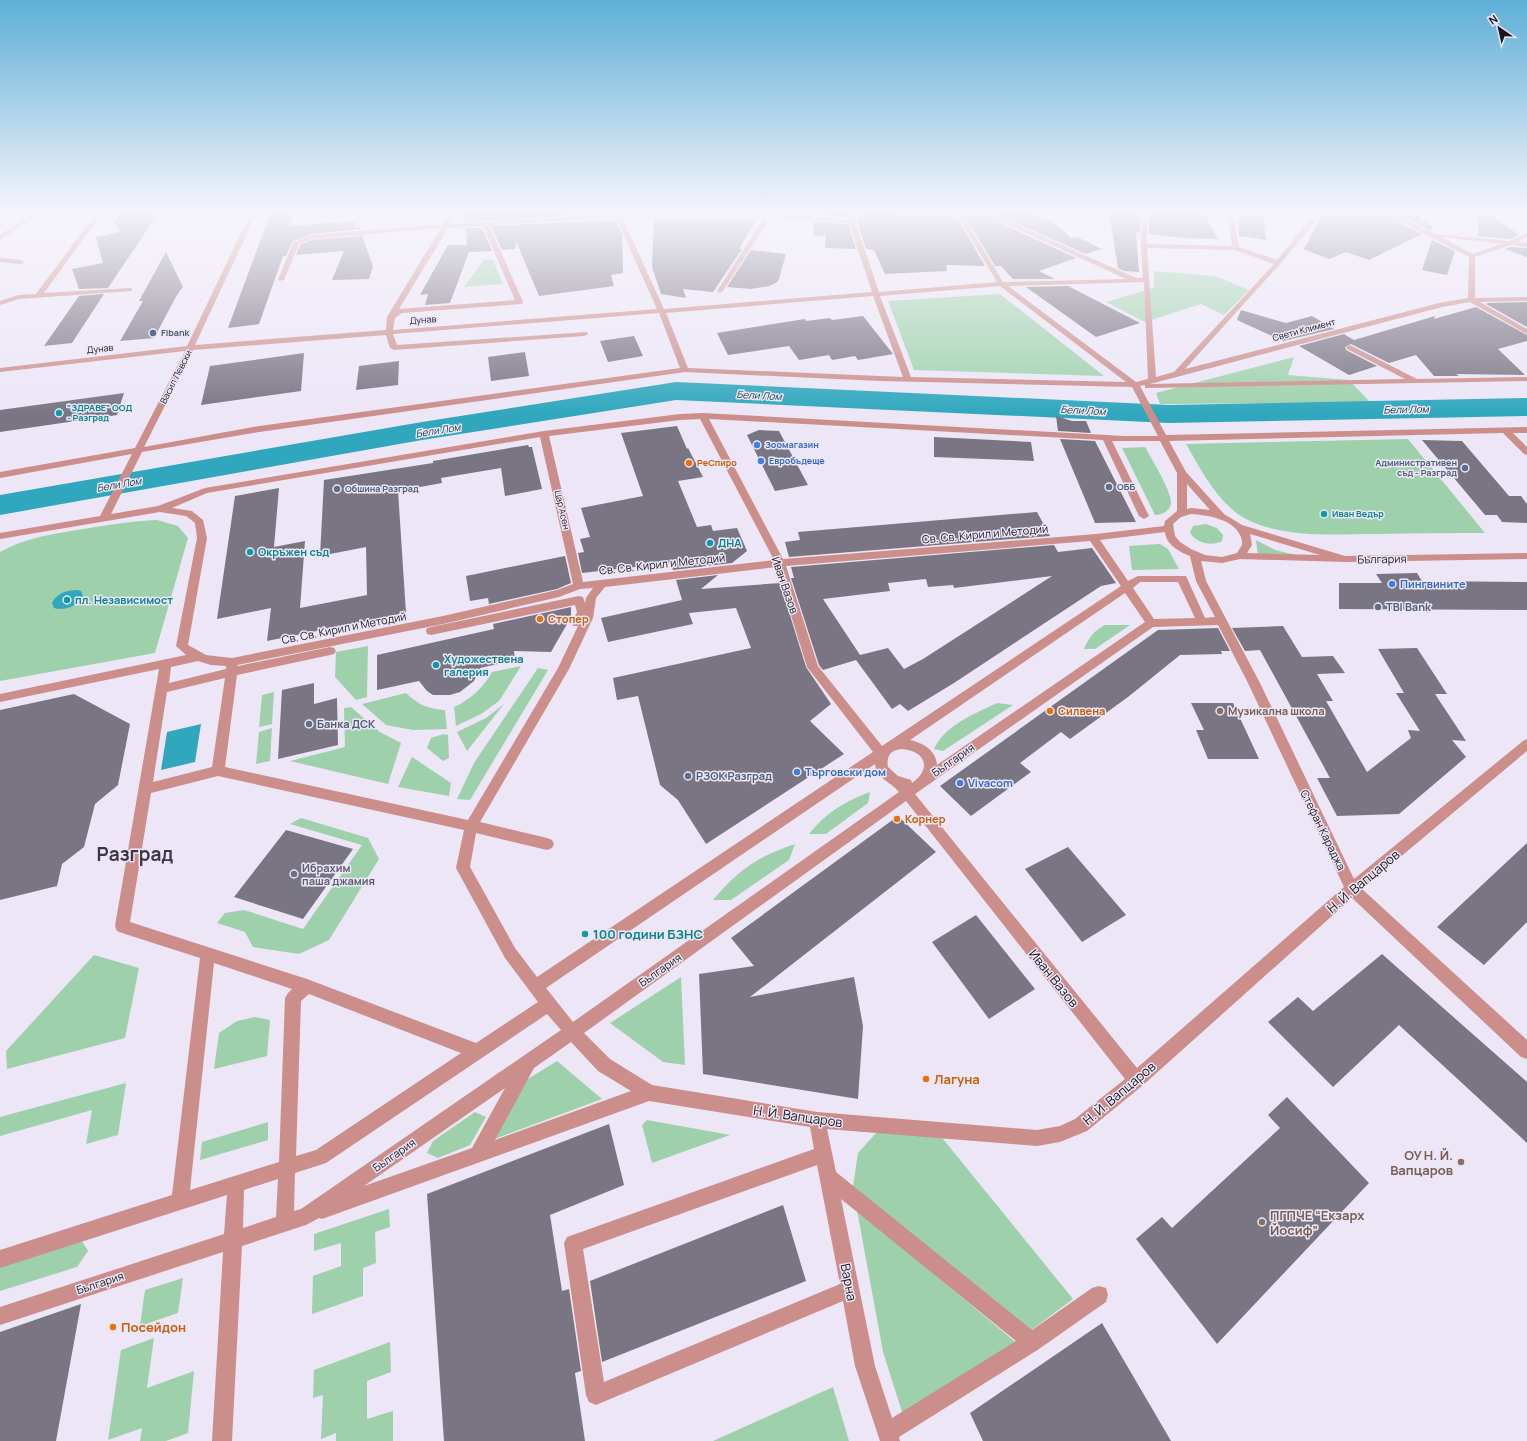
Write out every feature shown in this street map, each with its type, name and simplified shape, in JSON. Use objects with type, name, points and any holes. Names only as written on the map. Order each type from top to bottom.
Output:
[{"type":"street","points":[[38,296],[50,279]]},
{"type":"street","name":"Васил Левски","points":[[104,518],[190,348],[222,279]]},
{"type":"street","points":[[413,279],[391,317],[390,332],[394,348],[584,334]]},
{"type":"street","points":[[391,317],[400,312],[519,302],[509,279]]},
{"type":"street","points":[[647,279],[662,312],[685,370]]},
{"type":"street","points":[[720,291],[728,279]]},
{"type":"street","points":[[871,279],[908,379]]},
{"type":"street","points":[[998,279],[1001,284],[1136,386],[1182,473],[1220,515]]},
{"type":"street","points":[[1178,374],[1263,279]]},
{"type":"street","points":[[1471,279],[1471,300],[1527,332]]},
{"type":"street","points":[[1147,280],[1152,381]]},
{"type":"street","name":"Дунав","points":[[0,370],[190,348],[662,312],[1001,284],[1147,280]]},
{"type":"street","points":[[0,303],[18,297],[130,290]]},
{"type":"street","name":"Свети Климент","points":[[1136,386],[1442,305],[1471,300],[1527,299]]},
{"type":"street","points":[[1350,347],[1416,382]]},
{"type":"street","points":[[0,475],[253,430],[402,408],[685,370],[1136,386],[1527,379]]},
{"type":"street","points":[[0,538],[20,532],[160,509],[206,490],[544,434],[680,417],[703,416],[1106,438],[1527,430]]},
{"type":"street","name":"Иван Вазов","points":[[703,416],[780,563],[813,667],[883,750]]},
{"type":"street","points":[[1506,431],[1527,452]]},
{"type":"street","name":"Цар Асен","points":[[544,434],[579,586]]},
{"type":"street","points":[[1106,438],[1144,516]]},
{"type":"street","points":[[1182,473],[1182,512]]},
{"type":"street","points":[[160,509],[189,512],[200,522],[202,538],[182,646],[195,656]]},
{"type":"street","points":[[1220,515],[1193,510],[1182,512],[1171,519],[1168,529],[1170,536],[1176,544],[1195,555],[1222,560],[1240,556],[1345,559]]},
{"type":"street","name":"България","points":[[1220,515],[1232,521],[1241,528],[1345,559],[1527,556]]},
{"type":"street","points":[[1240,556],[1246,551],[1249,543],[1247,536],[1241,528]]},
{"type":"street","name":"Св. Св. Кирил и Методий","points":[[195,656],[232,667],[559,593],[579,586],[780,563],[1093,537],[1168,529]]},
{"type":"street","points":[[1093,537],[1151,623],[1222,621]]},
{"type":"street","name":"Стефан Караджа","points":[[1195,555],[1200,578],[1254,683],[1352,889],[1527,1051]]},
{"type":"street","points":[[1182,578],[1202,622]]},
{"type":"street","points":[[535,987],[883,750],[1138,579],[1200,578]]},
{"type":"street","name":"Н. Й. Вапцаров","points":[[601,584],[591,598],[588,618],[563,669],[471,826],[463,868],[510,953],[535,987],[572,1032],[604,1065],[649,1093],[817,1120],[1037,1138],[1060,1134],[1081,1125],[1136,1080],[1352,889],[1527,744]]},
{"type":"street","points":[[162,689],[232,667],[579,600],[582,612],[571,634]]},
{"type":"street","name":"България","points":[[0,1316],[306,1216],[572,1032],[903,788],[924,780],[1151,623]]},
{"type":"street","points":[[0,698],[166,664],[195,656]]},
{"type":"street","points":[[166,664],[122,926],[307,986],[478,1052]]},
{"type":"street","points":[[218,771],[232,667]]},
{"type":"street","points":[[883,750],[900,744],[909,744],[918,747],[925,752],[930,760],[931,767],[929,774],[924,780]]},
{"type":"street","points":[[883,750],[880,761],[885,774],[903,788]]},
{"type":"street","points":[[145,789],[218,771],[547,844]]},
{"type":"street","name":"Иван Вазов","points":[[903,788],[1136,1080]]},
{"type":"street","points":[[180,1202],[208,954]]},
{"type":"street","points":[[285,1223],[293,998],[307,986]]},
{"type":"street","points":[[0,1259],[320,1157],[530,1019],[549,1004]]},
{"type":"street","points":[[478,1154],[530,1060]]},
{"type":"street","points":[[306,1216],[649,1093]]},
{"type":"street","name":"Варна","points":[[817,1120],[865,1366],[889,1437]]},
{"type":"street","points":[[823,1154],[572,1242],[596,1395],[850,1289]]},
{"type":"street","points":[[828,1177],[1032,1342]]},
{"type":"street","points":[[222,1441],[236,1185]]},
{"type":"street","points":[[889,1437],[1032,1342],[1099,1295]]},
{"type":"green space","points":[[470,279],[501,279],[503,284],[464,287]]},
{"type":"green space","points":[[1154,279],[1223,279],[1249,290],[1224,315],[1201,304],[1145,322],[1106,302],[1154,288]]},
{"type":"green space","points":[[1000,294],[1104,376],[914,370],[888,301]]},
{"type":"green space","points":[[1294,357],[1288,375],[1349,380],[1370,402],[1160,404],[1156,393]]},
{"type":"green space","points":[[1408,439],[1485,533],[1311,534],[1277,530],[1246,519],[1227,505],[1212,486],[1186,444]]},
{"type":"green space","points":[[1145,447],[1165,483],[1171,503],[1165,512],[1158,515],[1155,515],[1122,448]]},
{"type":"green space","points":[[157,520],[178,526],[188,538],[155,653],[0,681],[0,552],[30,539],[120,523]]},
{"type":"green space","points":[[1206,524],[1217,528],[1223,535],[1222,541],[1209,544],[1204,543],[1192,536],[1190,532],[1193,526]]},
{"type":"green space","points":[[1256,540],[1275,550],[1300,556],[1258,555]]},
{"type":"green space","points":[[1160,544],[1168,549],[1179,569],[1132,570],[1129,546]]},
{"type":"green space","points":[[1105,625],[1130,625],[1095,649],[1084,649],[1092,635]]},
{"type":"green space","points":[[368,646],[367,697],[356,700],[335,677],[336,652]]},
{"type":"green space","points":[[521,666],[499,701],[481,714],[456,726],[454,707],[476,693],[492,672]]},
{"type":"green space","points":[[538,668],[548,670],[470,800],[457,799],[474,763]]},
{"type":"green space","points":[[274,692],[272,724],[259,727],[262,695]]},
{"type":"green space","points":[[406,693],[415,701],[424,706],[445,710],[447,729],[413,730],[386,725],[362,704]]},
{"type":"green space","points":[[997,703],[1013,705],[943,751],[934,749],[945,733],[961,721]]},
{"type":"green space","points":[[504,704],[467,751],[457,732],[486,718]]},
{"type":"green space","points":[[351,707],[380,732],[401,743],[388,784],[290,761],[345,747],[344,708]]},
{"type":"green space","points":[[272,728],[270,761],[256,764],[259,732]]},
{"type":"green space","points":[[444,734],[448,735],[449,758],[443,761],[427,748],[431,738]]},
{"type":"green space","points":[[412,757],[451,783],[449,796],[398,787]]},
{"type":"green space","points":[[870,792],[868,803],[826,834],[809,834],[836,808],[852,799]]},
{"type":"green space","points":[[301,818],[368,838],[379,859],[329,940],[299,954],[253,947],[245,932],[217,923],[225,913],[244,910],[303,929],[362,845],[290,824]]},
{"type":"green space","points":[[795,844],[789,860],[731,900],[713,900],[731,880],[750,865],[759,859]]},
{"type":"green space","points":[[94,955],[139,968],[125,1038],[7,1069],[6,1051]]},
{"type":"green space","points":[[681,977],[685,1065],[663,1062],[610,1023]]},
{"type":"green space","points":[[255,1017],[270,1020],[267,1056],[214,1069],[219,1033],[237,1021]]},
{"type":"green space","points":[[557,1061],[602,1099],[492,1140],[528,1079]]},
{"type":"green space","points":[[126,1083],[118,1135],[86,1144],[92,1110],[0,1136],[0,1117]]},
{"type":"green space","points":[[475,1112],[486,1117],[470,1145],[438,1158],[427,1153],[433,1141]]},
{"type":"green space","points":[[647,1120],[730,1135],[652,1163],[642,1125]]},
{"type":"green space","points":[[268,1122],[268,1140],[200,1160],[202,1142]]},
{"type":"green space","points":[[877,1132],[939,1134],[1073,1299],[1030,1331],[853,1186],[858,1153]]},
{"type":"green space","points":[[389,1209],[390,1227],[375,1232],[376,1263],[363,1268],[363,1296],[312,1314],[313,1276],[341,1266],[341,1243],[314,1251],[314,1234]]},
{"type":"green space","points":[[857,1210],[1019,1345],[903,1415],[883,1352]]},
{"type":"green space","points":[[82,1241],[88,1251],[77,1267],[0,1291],[0,1267]]},
{"type":"green space","points":[[183,1278],[178,1313],[140,1326],[145,1290]]},
{"type":"green space","points":[[154,1338],[147,1388],[194,1371],[188,1433],[166,1441],[140,1441],[142,1428],[108,1440],[121,1350]]},
{"type":"green space","points":[[390,1342],[391,1372],[367,1381],[367,1419],[393,1411],[393,1441],[336,1441],[336,1433],[321,1439],[323,1395],[313,1398],[314,1370]]},
{"type":"green space","points":[[833,1387],[849,1441],[713,1441]]},
{"type":"water","points":[[66,591],[81,591],[83,596],[78,603],[67,608],[54,608],[52,603],[59,594]]},
{"type":"water","points":[[201,724],[195,762],[161,770],[167,732]]},
{"type":"building","points":[[76,279],[114,279],[108,288],[79,289]]},
{"type":"building","points":[[151,279],[179,279],[183,287],[177,295],[154,338],[120,341],[143,301],[139,301]]},
{"type":"building","points":[[246,279],[275,279],[259,324],[228,328]]},
{"type":"building","points":[[332,279],[360,279],[332,280]]},
{"type":"building","points":[[429,279],[459,279],[450,303],[425,305],[428,294],[420,295]]},
{"type":"building","points":[[532,279],[612,279],[614,286],[539,296]]},
{"type":"building","points":[[656,279],[722,279],[713,292],[683,289],[686,298],[661,294]]},
{"type":"building","points":[[732,279],[779,279],[776,283],[769,286],[751,289],[727,287]]},
{"type":"building","points":[[1068,286],[1140,323],[1096,337],[1026,287]]},
{"type":"building","points":[[104,294],[72,343],[44,346],[79,296]]},
{"type":"building","points":[[1527,302],[1527,327],[1486,304],[1488,303]]},
{"type":"building","points":[[1476,307],[1527,335],[1527,341],[1498,349],[1525,375],[1456,374],[1459,376],[1434,376],[1416,355],[1389,363],[1351,344],[1345,347],[1346,350],[1377,366],[1349,375],[1299,346],[1344,334],[1354,340],[1435,316],[1434,319]]},
{"type":"building","points":[[1241,310],[1286,323],[1312,316],[1334,329],[1283,341],[1237,320]]},
{"type":"building","points":[[863,316],[893,354],[858,360],[855,356],[832,360],[829,355],[799,360],[789,346],[728,355],[717,333],[805,319],[806,321],[830,318],[832,320]]},
{"type":"building","points":[[634,336],[643,356],[608,362],[600,341]]},
{"type":"building","points":[[525,352],[529,376],[491,381],[488,357]]},
{"type":"building","points":[[304,353],[301,391],[201,405],[210,366]]},
{"type":"building","points":[[399,361],[398,385],[356,390],[359,366]]},
{"type":"building","name":"\"ЗДРАВЕ\" ООД - Разград","points":[[124,393],[117,415],[0,432],[0,410]]},
{"type":"building","points":[[1056,416],[1072,421],[1086,421],[1091,433],[1058,431]]},
{"type":"building","points":[[677,426],[687,449],[688,448],[703,477],[678,481],[697,527],[711,525],[713,531],[737,528],[747,551],[732,563],[673,570],[671,563],[582,573],[578,553],[584,552],[580,539],[590,537],[581,508],[643,496],[621,433]]},
{"type":"building","points":[[759,430],[779,431],[808,485],[775,491],[747,435]]},
{"type":"building","points":[[934,437],[1031,442],[1034,461],[934,457]]},
{"type":"building","points":[[1060,439],[1095,441],[1136,522],[1095,523]]},
{"type":"building","name":"Административен съд - Разград","points":[[1422,440],[1462,441],[1509,496],[1521,496],[1527,504],[1527,523],[1502,522],[1497,515],[1485,515]]},
{"type":"building","points":[[528,445],[529,447],[532,447],[542,489],[505,496],[501,468],[441,478],[442,483],[398,491],[406,613],[267,641],[271,608],[217,619],[235,496],[279,488],[274,547],[305,541],[300,608],[367,595],[366,547],[320,556],[324,480],[433,463],[433,461]]},
{"type":"building","points":[[1037,512],[1050,536],[789,557],[785,542],[800,540],[798,532]]},
{"type":"building","points":[[1054,545],[1058,552],[1092,548],[1116,583],[1101,586],[954,683],[908,711],[900,704],[892,709],[856,660],[823,670],[819,665],[791,578],[794,578],[791,567]],"holes":[[[1052,576],[923,659],[904,669],[888,648],[860,655],[823,599],[890,591],[888,583],[926,579],[928,587],[953,585],[954,588]]]},
{"type":"building","points":[[565,556],[571,583],[557,589],[489,604],[488,598],[470,601],[466,576]]},
{"type":"building","points":[[1417,573],[1422,581],[1527,582],[1527,610],[1339,609],[1339,583],[1382,583],[1376,574]]},
{"type":"building","points":[[718,575],[701,589],[780,583],[806,667],[831,704],[810,721],[844,754],[706,844],[678,800],[660,785],[638,696],[617,700],[613,678],[751,648],[736,608],[689,613],[693,624],[608,642],[601,618],[682,600],[676,580]]},
{"type":"building","name":"Художествена галерия","points":[[571,607],[571,617],[551,652],[514,651],[515,660],[480,668],[474,681],[460,692],[450,695],[433,695],[427,691],[419,681],[377,690],[377,655],[494,629],[493,624]]},
{"type":"building","points":[[1283,626],[1302,657],[1333,656],[1345,673],[1317,674],[1333,701],[1326,701],[1367,772],[1411,738],[1408,730],[1420,731],[1396,693],[1404,693],[1378,649],[1417,648],[1447,694],[1435,694],[1466,741],[1452,740],[1466,757],[1399,814],[1337,816],[1317,778],[1330,778],[1260,650],[1245,651],[1232,628]]},
{"type":"building","points":[[1218,628],[1230,651],[1221,651],[1222,654],[1180,655],[1128,697],[1070,739],[1061,732],[1020,763],[1031,772],[971,816],[940,786],[1158,630]]},
{"type":"building","name":"Банка ДСК","points":[[314,683],[314,704],[337,698],[338,745],[278,759],[282,690]]},
{"type":"building","points":[[74,694],[130,724],[118,785],[95,804],[84,847],[62,864],[57,886],[0,900],[0,710]]},
{"type":"building","points":[[1191,703],[1233,703],[1259,759],[1208,759],[1196,730],[1204,730]]},
{"type":"building","points":[[898,816],[936,852],[750,997],[854,977],[863,1026],[858,1099],[703,1074],[699,974],[754,966],[731,938]]},
{"type":"building","name":"Ибрахим паша джамия","points":[[286,830],[353,849],[303,919],[234,897]]},
{"type":"building","points":[[1527,843],[1527,922],[1484,965],[1437,927]]},
{"type":"building","points":[[1068,847],[1126,915],[1082,942],[1025,869]]},
{"type":"building","points":[[976,915],[1035,989],[989,1019],[932,942]]},
{"type":"building","points":[[1382,954],[1527,1082],[1527,1143],[1399,1025],[1333,1087],[1268,1022],[1298,997],[1313,1011]]},
{"type":"building","points":[[1287,1097],[1369,1183],[1217,1344],[1136,1239],[1162,1217],[1172,1228],[1280,1128],[1268,1115]]},
{"type":"building","points":[[609,1124],[624,1185],[550,1215],[562,1291],[569,1289],[581,1371],[575,1373],[585,1441],[444,1441],[427,1194]]},
{"type":"building","points":[[783,1205],[806,1281],[602,1362],[590,1281]]},
{"type":"building","points":[[81,1304],[56,1441],[0,1441],[0,1332]]},
{"type":"building","points":[[1102,1323],[1171,1441],[983,1441],[970,1413]]},
{"type":"waterway","name":"Бели Лом","points":[[0,505],[422,431],[676,391],[1169,414],[1527,407]]},
{"type":"place","name":"Fibank","points":[[153,333]]},
{"type":"place","name":"\"ЗДРАВЕ\" ООД - Разград","points":[[59,413]]},
{"type":"place","name":"Зоомагазин","points":[[757,445]]},
{"type":"place","name":"Евробъдеще","points":[[761,461]]},
{"type":"place","name":"РеСпиро","points":[[689,463]]},
{"type":"place","name":"Административен съд - Разград","points":[[1465,468]]},
{"type":"place","name":"ОББ","points":[[1109,487]]},
{"type":"place","name":"Обшина Разград","points":[[337,489]]},
{"type":"place","name":"Иван Ведър","points":[[1324,514]]},
{"type":"place","name":"ДНА","points":[[710,543]]},
{"type":"place","name":"Окръжен съд","points":[[250,552]]},
{"type":"place","name":"Пингвините","points":[[1392,584]]},
{"type":"place","name":"пл. Независимост","points":[[67,600]]},
{"type":"place","name":"TBI Bank","points":[[1378,607]]},
{"type":"place","name":"Стопер","points":[[540,619]]},
{"type":"place","name":"Художествена галерия","points":[[436,665]]},
{"type":"place","name":"Силвена","points":[[1050,711]]},
{"type":"place","name":"Музикална школа","points":[[1220,711]]},
{"type":"place","name":"Банка ДСК","points":[[309,724]]},
{"type":"place","name":"Търговски дом","points":[[797,772]]},
{"type":"place","name":"РЗОК Разград","points":[[688,776]]},
{"type":"place","name":"Vivacom","points":[[960,783]]},
{"type":"place","name":"Корнер","points":[[897,819]]},
{"type":"place","name":"Ибрахим паша джамия","points":[[294,874]]},
{"type":"place","name":"100 години БЗНС","points":[[585,934]]},
{"type":"place","name":"Лагуна","points":[[926,1079]]},
{"type":"place","name":"ОУ Н. Й. Вапцаров","points":[[1461,1162]]},
{"type":"place","name":"ПГПЧЕ “Екзарх Йосиф”","points":[[1262,1222]]},
{"type":"place","name":"Посейдон","points":[[113,1327]]},
{"type":"district","name":"Разград","points":[[135,854]]}]
